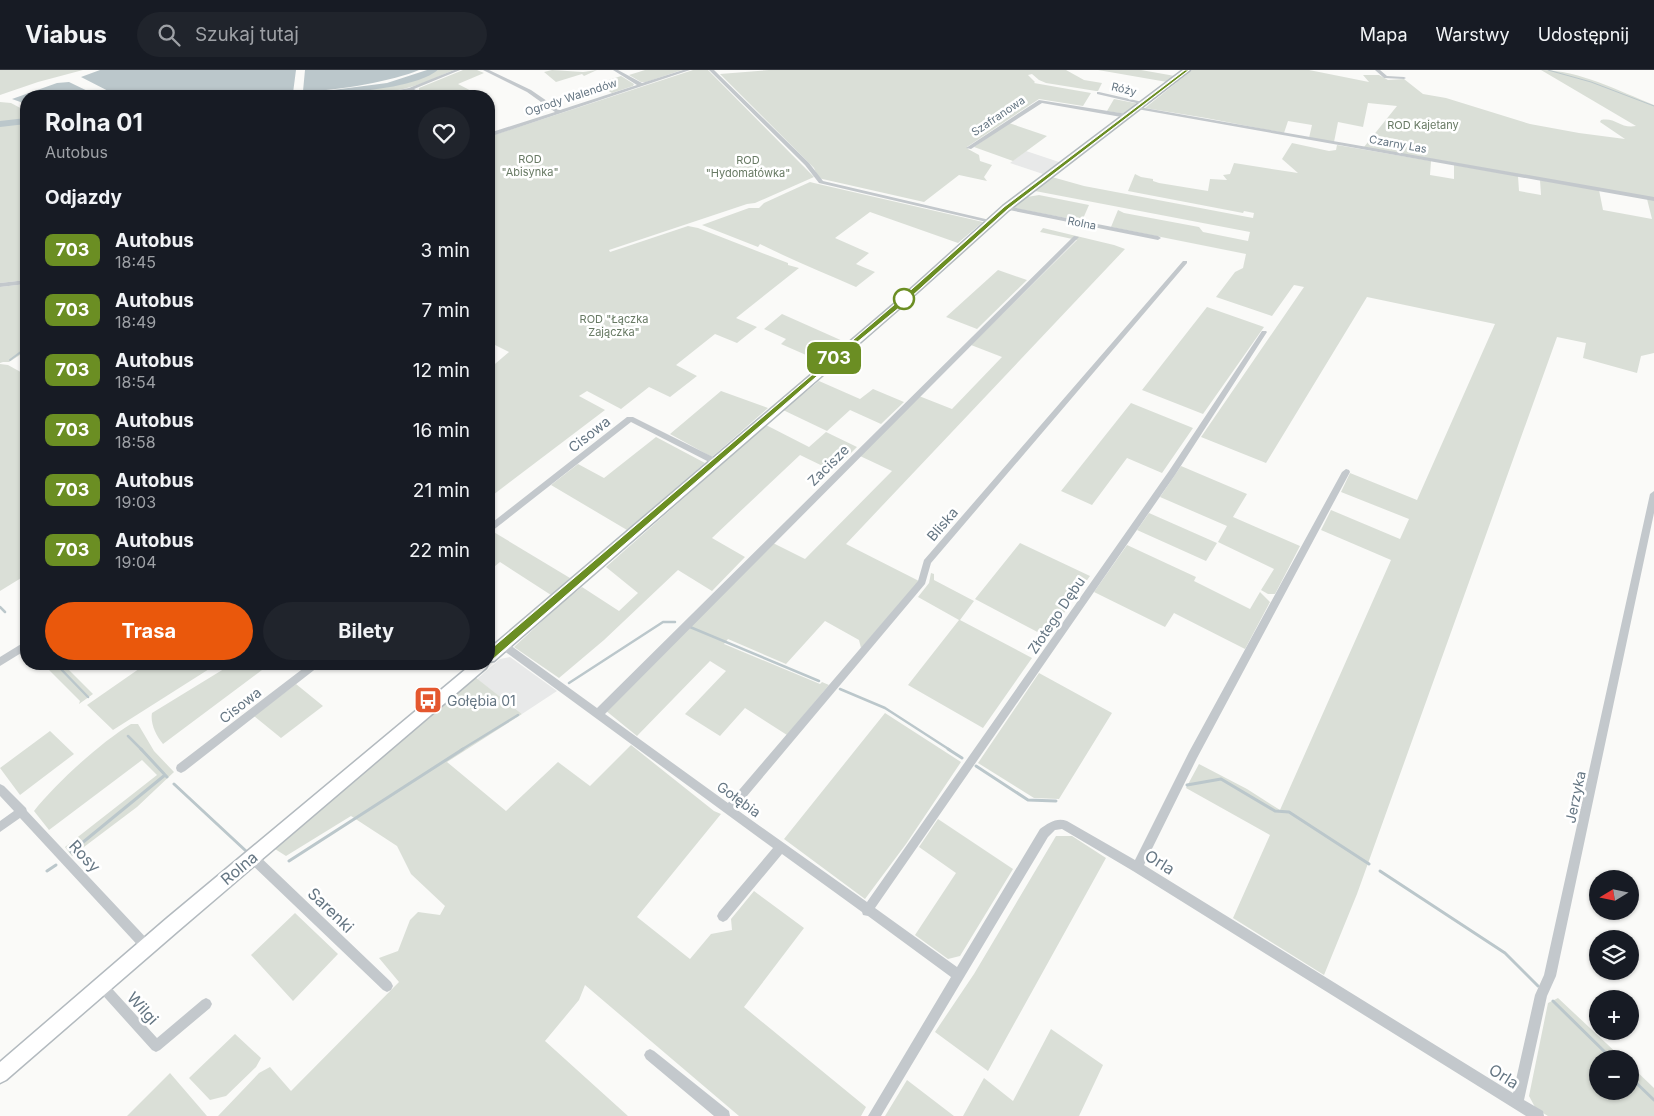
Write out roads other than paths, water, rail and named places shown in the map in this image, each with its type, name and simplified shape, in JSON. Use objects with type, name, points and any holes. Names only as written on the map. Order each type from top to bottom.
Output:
[{"type":"street","points":[[404,90],[458,70]]},
{"type":"street","points":[[485,70],[496,72],[559,112]]},
{"type":"street","points":[[615,70],[641,85]]},
{"type":"street","name":"Ogrody Walendów","points":[[495,132],[688,70]]},
{"type":"street","points":[[711,70],[807,164],[819,181],[991,221]]},
{"type":"street","points":[[495,652],[897,306],[1006,208],[1187,70]]},
{"type":"street","points":[[1377,70],[1386,77],[1404,78]]},
{"type":"street","name":"Róży","points":[[1099,93],[1142,106]]},
{"type":"street","name":"Szafranowa","points":[[969,148],[1041,101],[1127,116]]},
{"type":"street","name":"Czarny Las","points":[[1142,106],[1654,199]]},
{"type":"street","name":"Rolna","points":[[1006,208],[1158,238]]},
{"type":"street","name":"Zacisze","points":[[599,713],[1076,236]]},
{"type":"street","name":"Bliska","points":[[729,809],[922,582],[927,562],[1185,262]]},
{"type":"street","points":[[0,285],[20,283]]},
{"type":"street","name":"Złotego Dębu","points":[[867,911],[1172,473],[1264,332]]},
{"type":"street","name":"Cisowa","points":[[495,524],[630,419],[716,462]]},
{"type":"street","points":[[1137,867],[1194,755],[1346,472]]},
{"type":"street","name":"Jerzyka","points":[[1517,1103],[1541,996],[1550,976],[1654,494]]},
{"type":"street","name":"Gołębia","points":[[504,645],[867,911],[959,975]]},
{"type":"street","points":[[0,662],[20,649]]},
{"type":"street","name":"Cisowa","points":[[181,768],[307,670]]},
{"type":"street","name":"Rolna","points":[[0,1074],[147,946],[474,670]]},
{"type":"street","name":"Rosy","points":[[0,789],[147,946]]},
{"type":"street","points":[[0,827],[22,811]]},
{"type":"street","name":"Orla","points":[[874,1116],[1044,834],[1052,826],[1066,824],[1538,1116]]},
{"type":"street","points":[[723,916],[781,847]]},
{"type":"street","name":"Sarenki","points":[[252,857],[387,986]]},
{"type":"street","name":"Wilgi","points":[[102,986],[156,1046],[206,1004]]},
{"type":"street","points":[[650,1055],[724,1116]]},
{"type":"waterway","points":[[351,90],[387,86],[434,70]]},
{"type":"waterway","points":[[1548,70],[1591,82],[1654,106]]},
{"type":"waterway","points":[[0,124],[20,122]]},
{"type":"waterway","points":[[10,360],[20,352]]},
{"type":"waterway","points":[[0,607],[5,612]]},
{"type":"waterway","points":[[569,683],[663,622],[675,622]]},
{"type":"waterway","points":[[690,627],[819,681]]},
{"type":"waterway","points":[[62,670],[88,697]]},
{"type":"waterway","points":[[840,689],[885,708],[950,750]]},
{"type":"waterway","points":[[461,750],[518,715]]},
{"type":"waterway","points":[[128,736],[141,749]]},
{"type":"waterway","points":[[141,749],[167,777]]},
{"type":"waterway","points":[[289,861],[463,749]]},
{"type":"waterway","points":[[948,749],[962,758]]},
{"type":"waterway","points":[[976,766],[1028,800],[1056,801]]},
{"type":"waterway","points":[[71,852],[165,775]]},
{"type":"waterway","points":[[1187,785],[1221,779],[1275,811],[1289,812],[1369,864]]},
{"type":"waterway","points":[[174,784],[246,851]]},
{"type":"waterway","points":[[47,871],[56,865]]},
{"type":"waterway","points":[[1380,871],[1505,953],[1538,986]]},
{"type":"waterway","points":[[1553,1001],[1603,1050]]},
{"type":"waterway","points":[[1639,1086],[1654,1100]]},
{"type":"place","name":"Gołębia 01","points":[[428,700]]},
{"type":"park label","name":"ROD Kajetany","points":[[1423,125]]},
{"type":"park label","name":"ROD \"Abisynka\"","points":[[530,165]]},
{"type":"park label","name":"ROD \"Hydomatówka\"","points":[[748,166]]},
{"type":"park label","name":"ROD \"Łączka Zajączka\"","points":[[614,325]]}]
